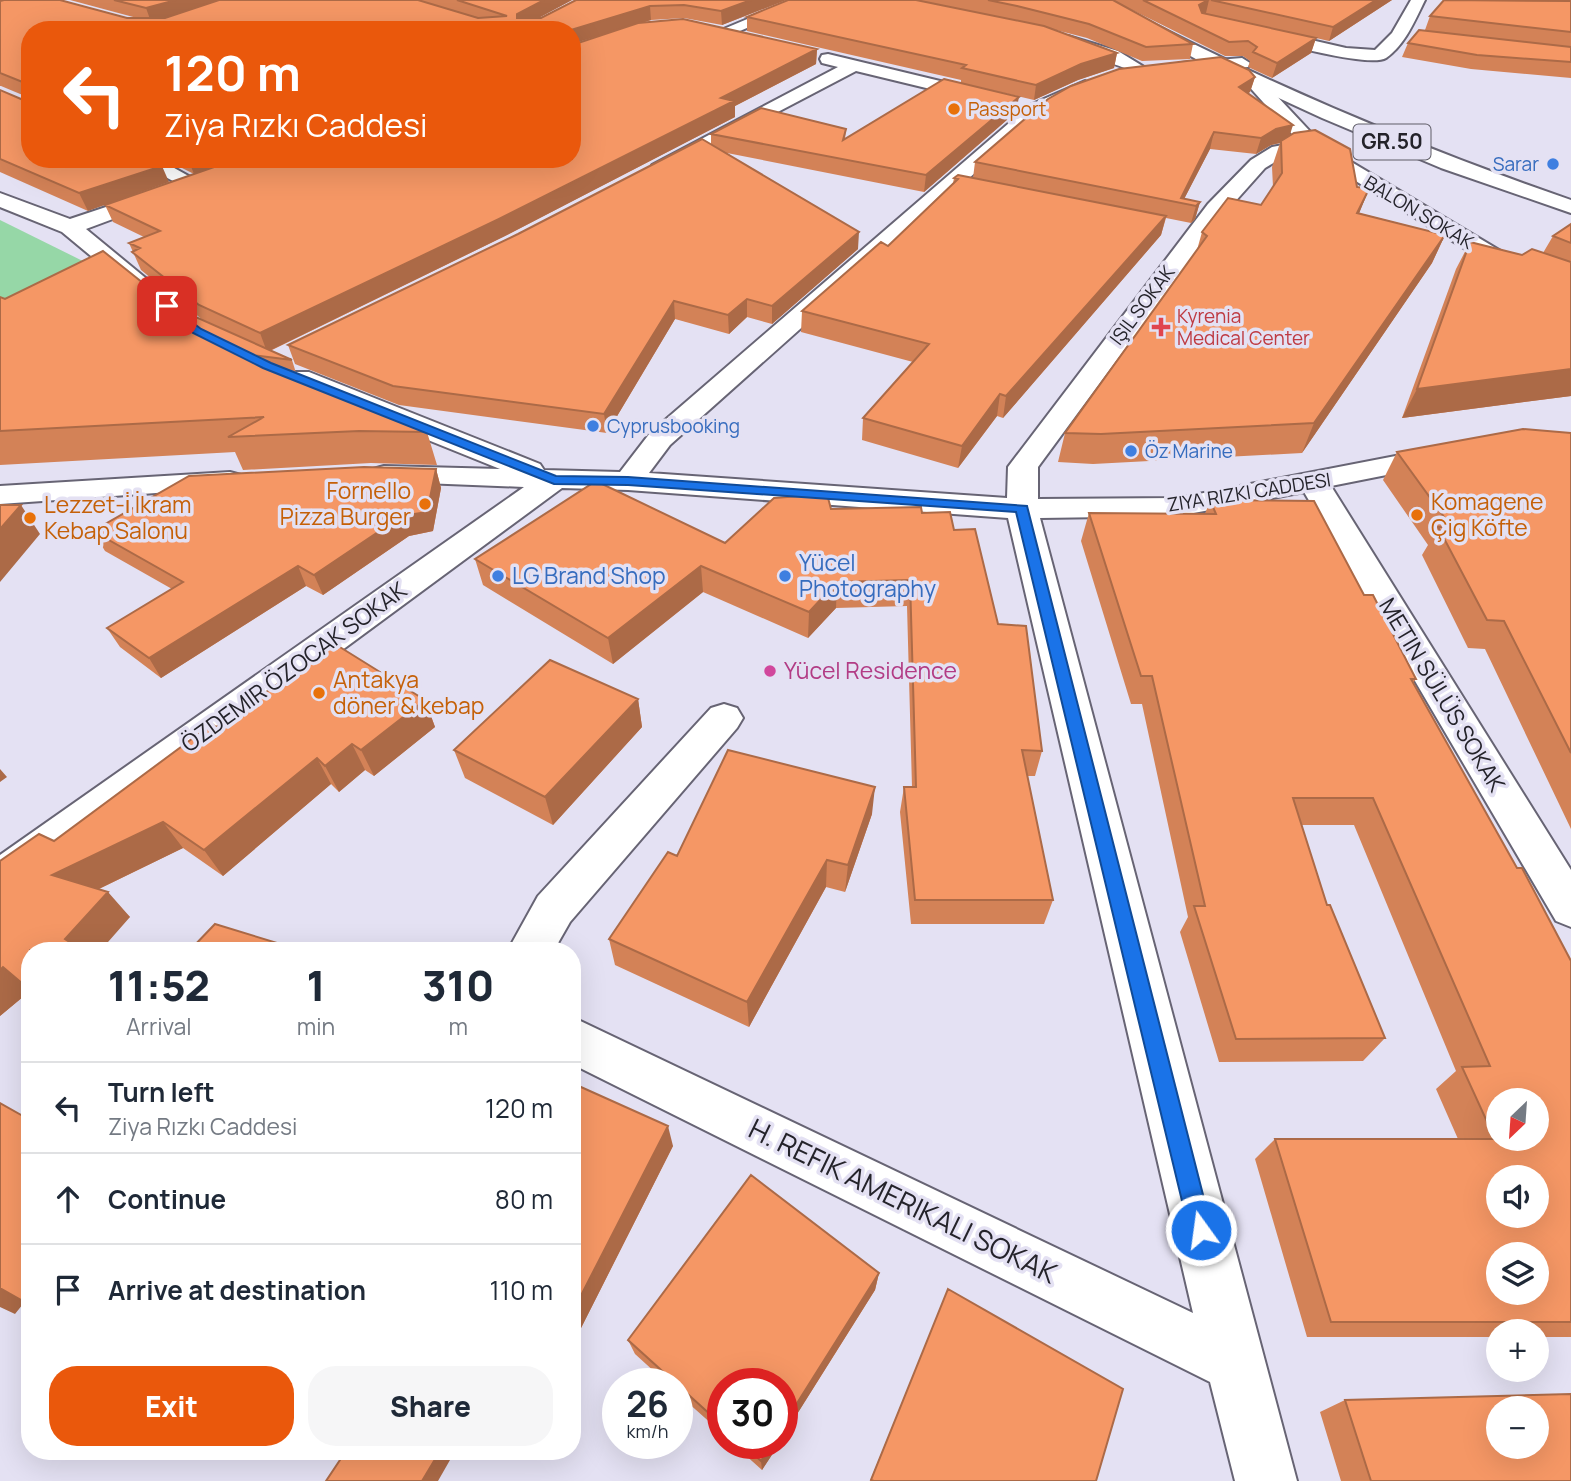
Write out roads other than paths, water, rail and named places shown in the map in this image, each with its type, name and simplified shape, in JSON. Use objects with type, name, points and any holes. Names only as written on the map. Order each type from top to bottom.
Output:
[{"type":"street","points":[[722,33],[806,0]]},
{"type":"street","name":"GR.50","points":[[1096,0],[1254,82],[1399,145],[1571,207]]},
{"type":"street","name":"GR.50","points":[[1121,0],[1180,28],[1242,63],[1402,135],[1571,194]]},
{"type":"street","points":[[1243,30],[1346,53],[1379,55],[1399,36],[1418,0]]},
{"type":"street","points":[[704,28],[749,39]]},
{"type":"street","points":[[1399,36],[1423,39]]},
{"type":"street","points":[[1051,37],[1112,55],[1156,63],[1242,63]]},
{"type":"street","points":[[628,481],[660,439],[1036,109],[1091,83],[1156,63],[1184,47]]},
{"type":"street","points":[[814,56],[1036,109]]},
{"type":"street","points":[[646,174],[854,65]]},
{"type":"street","name":"BALON SOKAK","points":[[1254,82],[1313,146],[1446,230],[1496,258],[1571,287]]},
{"type":"street","points":[[1266,1481],[1234,1363],[1022,509],[1023,467],[1196,233],[1258,164],[1279,150],[1313,146]]},
{"type":"street","points":[[160,168],[193,184]]},
{"type":"street","points":[[70,227],[217,176]]},
{"type":"street","points":[[949,183],[976,189]]},
{"type":"street","points":[[0,199],[70,227],[161,302]]},
{"type":"street","points":[[1169,228],[1196,233]]},
{"type":"street","points":[[280,370],[554,480]]},
{"type":"street","points":[[358,476],[628,481],[1022,509],[1178,507],[1476,450]]},
{"type":"street","points":[[0,495],[252,480]]},
{"type":"street","name":"ÖZDEMIR ÖZOCAK SOKAK","points":[[0,878],[554,480]]},
{"type":"street","name":"METIN SÜLÜS SOKAK","points":[[1314,483],[1571,908]]},
{"type":"street","points":[[535,942],[554,909],[724,718]]},
{"type":"street","points":[[581,1043],[1234,1363]]},
{"type":"place","name":"Passport","points":[[954,109]]},
{"type":"place","name":"Sarar","points":[[1553,164]]},
{"type":"place","name":"Kyrenia Medical Center","points":[[1161,327]]},
{"type":"place","name":"Cyprusbooking","points":[[593,426]]},
{"type":"place","name":"Öz Marine","points":[[1131,451]]},
{"type":"place","name":"Fornello Pizza Burger","points":[[425,504]]},
{"type":"place","name":"Komagene Çig Köfte","points":[[1417,515]]},
{"type":"place","name":"Lezzet-i̇ İkram Kebap Salonu","points":[[30,518]]},
{"type":"place","name":"LG Brand Shop","points":[[498,576]]},
{"type":"place","name":"Yücel Photography","points":[[785,576]]},
{"type":"place","name":"Yücel Residence","points":[[770,671]]},
{"type":"place","name":"Antakya döner & kebap","points":[[319,693]]}]
